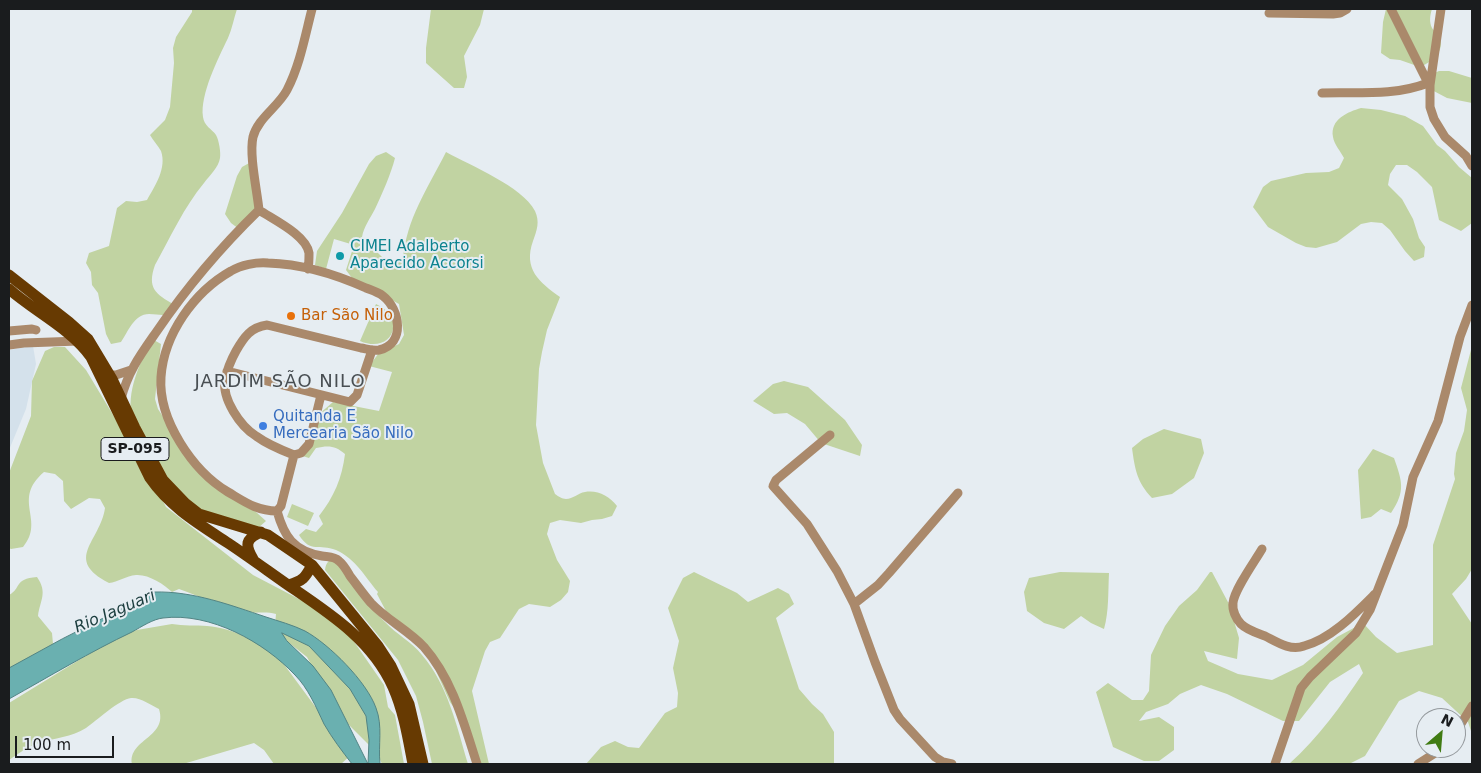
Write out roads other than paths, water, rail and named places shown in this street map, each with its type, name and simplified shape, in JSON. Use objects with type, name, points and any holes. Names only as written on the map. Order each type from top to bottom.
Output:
[{"type":"main road","name":"SP-095","points":[[9,275],[88,339],[110,375],[134,428],[163,480],[178,496],[199,514],[261,532],[312,565],[378,646],[391,666],[409,704],[423,764]]},
{"type":"main road","name":"SP-095","points":[[9,289],[79,341],[91,357],[140,460],[160,493],[188,517],[254,560],[344,624],[361,640],[378,662],[392,686],[404,718],[413,764]]},
{"type":"main road","points":[[254,560],[247,544],[249,539],[261,532]]},
{"type":"main road","points":[[288,585],[299,582],[305,577],[312,565]]},
{"type":"street","points":[[308,269],[309,252],[305,242],[259,210],[252,150],[258,124],[286,91],[297,63],[312,9]]},
{"type":"street","points":[[1269,13],[1332,14],[1340,13],[1347,9]]},
{"type":"street","points":[[1391,9],[1429,84]]},
{"type":"street","points":[[1440,9],[1429,84],[1430,107],[1434,119],[1446,137],[1466,156],[1472,166]]},
{"type":"street","points":[[1322,93],[1395,91],[1429,84]]},
{"type":"street","points":[[121,399],[124,385],[131,370],[178,301],[210,262],[259,210]]},
{"type":"street","points":[[277,511],[255,508],[220,487],[194,463],[184,449],[162,400],[161,378],[163,359],[168,344],[178,325],[202,291],[233,269],[250,264],[267,263],[334,275],[382,295],[388,301],[396,313],[399,322],[398,333],[393,342],[387,347],[372,350],[276,326],[257,326],[244,338],[227,371],[225,388],[228,400],[240,421],[255,436],[294,455],[301,453],[309,444],[321,395]]},
{"type":"street","points":[[1275,764],[1300,688],[1356,633],[1370,610],[1403,525],[1413,477],[1438,421],[1472,305]]},
{"type":"street","points":[[162,324],[178,325]]},
{"type":"street","points":[[9,331],[36,330]]},
{"type":"street","points":[[9,345],[79,341]]},
{"type":"street","points":[[227,371],[350,402],[357,395],[372,350]]},
{"type":"street","points":[[110,375],[131,370]]},
{"type":"street","points":[[830,436],[774,483],[774,489],[801,516],[826,552],[854,604],[894,710],[935,757],[952,764]]},
{"type":"street","points":[[277,511],[281,506],[294,455]]},
{"type":"street","points":[[854,604],[889,573],[958,493]]},
{"type":"street","points":[[277,511],[286,536],[306,551],[322,556],[330,556],[340,561],[372,604],[424,647],[440,668],[455,697],[477,764]]},
{"type":"street","points":[[1262,549],[1237,591],[1233,602],[1234,614],[1241,624],[1252,631],[1286,646],[1296,648],[1316,641],[1351,618],[1377,592]]},
{"type":"street","points":[[312,565],[322,556]]},
{"type":"water","points":[[155,592],[197,596],[296,627],[315,637],[336,654],[356,676],[371,698],[376,708],[380,729],[380,764],[368,764],[352,764],[327,729],[304,686],[295,675],[268,651],[235,632],[199,620],[181,617],[163,618],[151,622],[85,656],[9,699],[9,668]],"holes":[[[282,633],[309,646],[350,689],[366,716],[369,740],[368,764],[331,690],[313,666],[287,641]]]},
{"type":"place","name":"CIMEI Adalberto Aparecido Accorsi","points":[[340,256]]},
{"type":"place","name":"Bar São Nilo","points":[[291,316]]},
{"type":"place","name":"Quitanda E Mercearia São Nilo","points":[[263,426]]},
{"type":"district","name":"JARDIM SÃO NILO","points":[[280,382]]},
{"type":"water label","name":"Rio Jaguari","points":[[115,612]]}]
